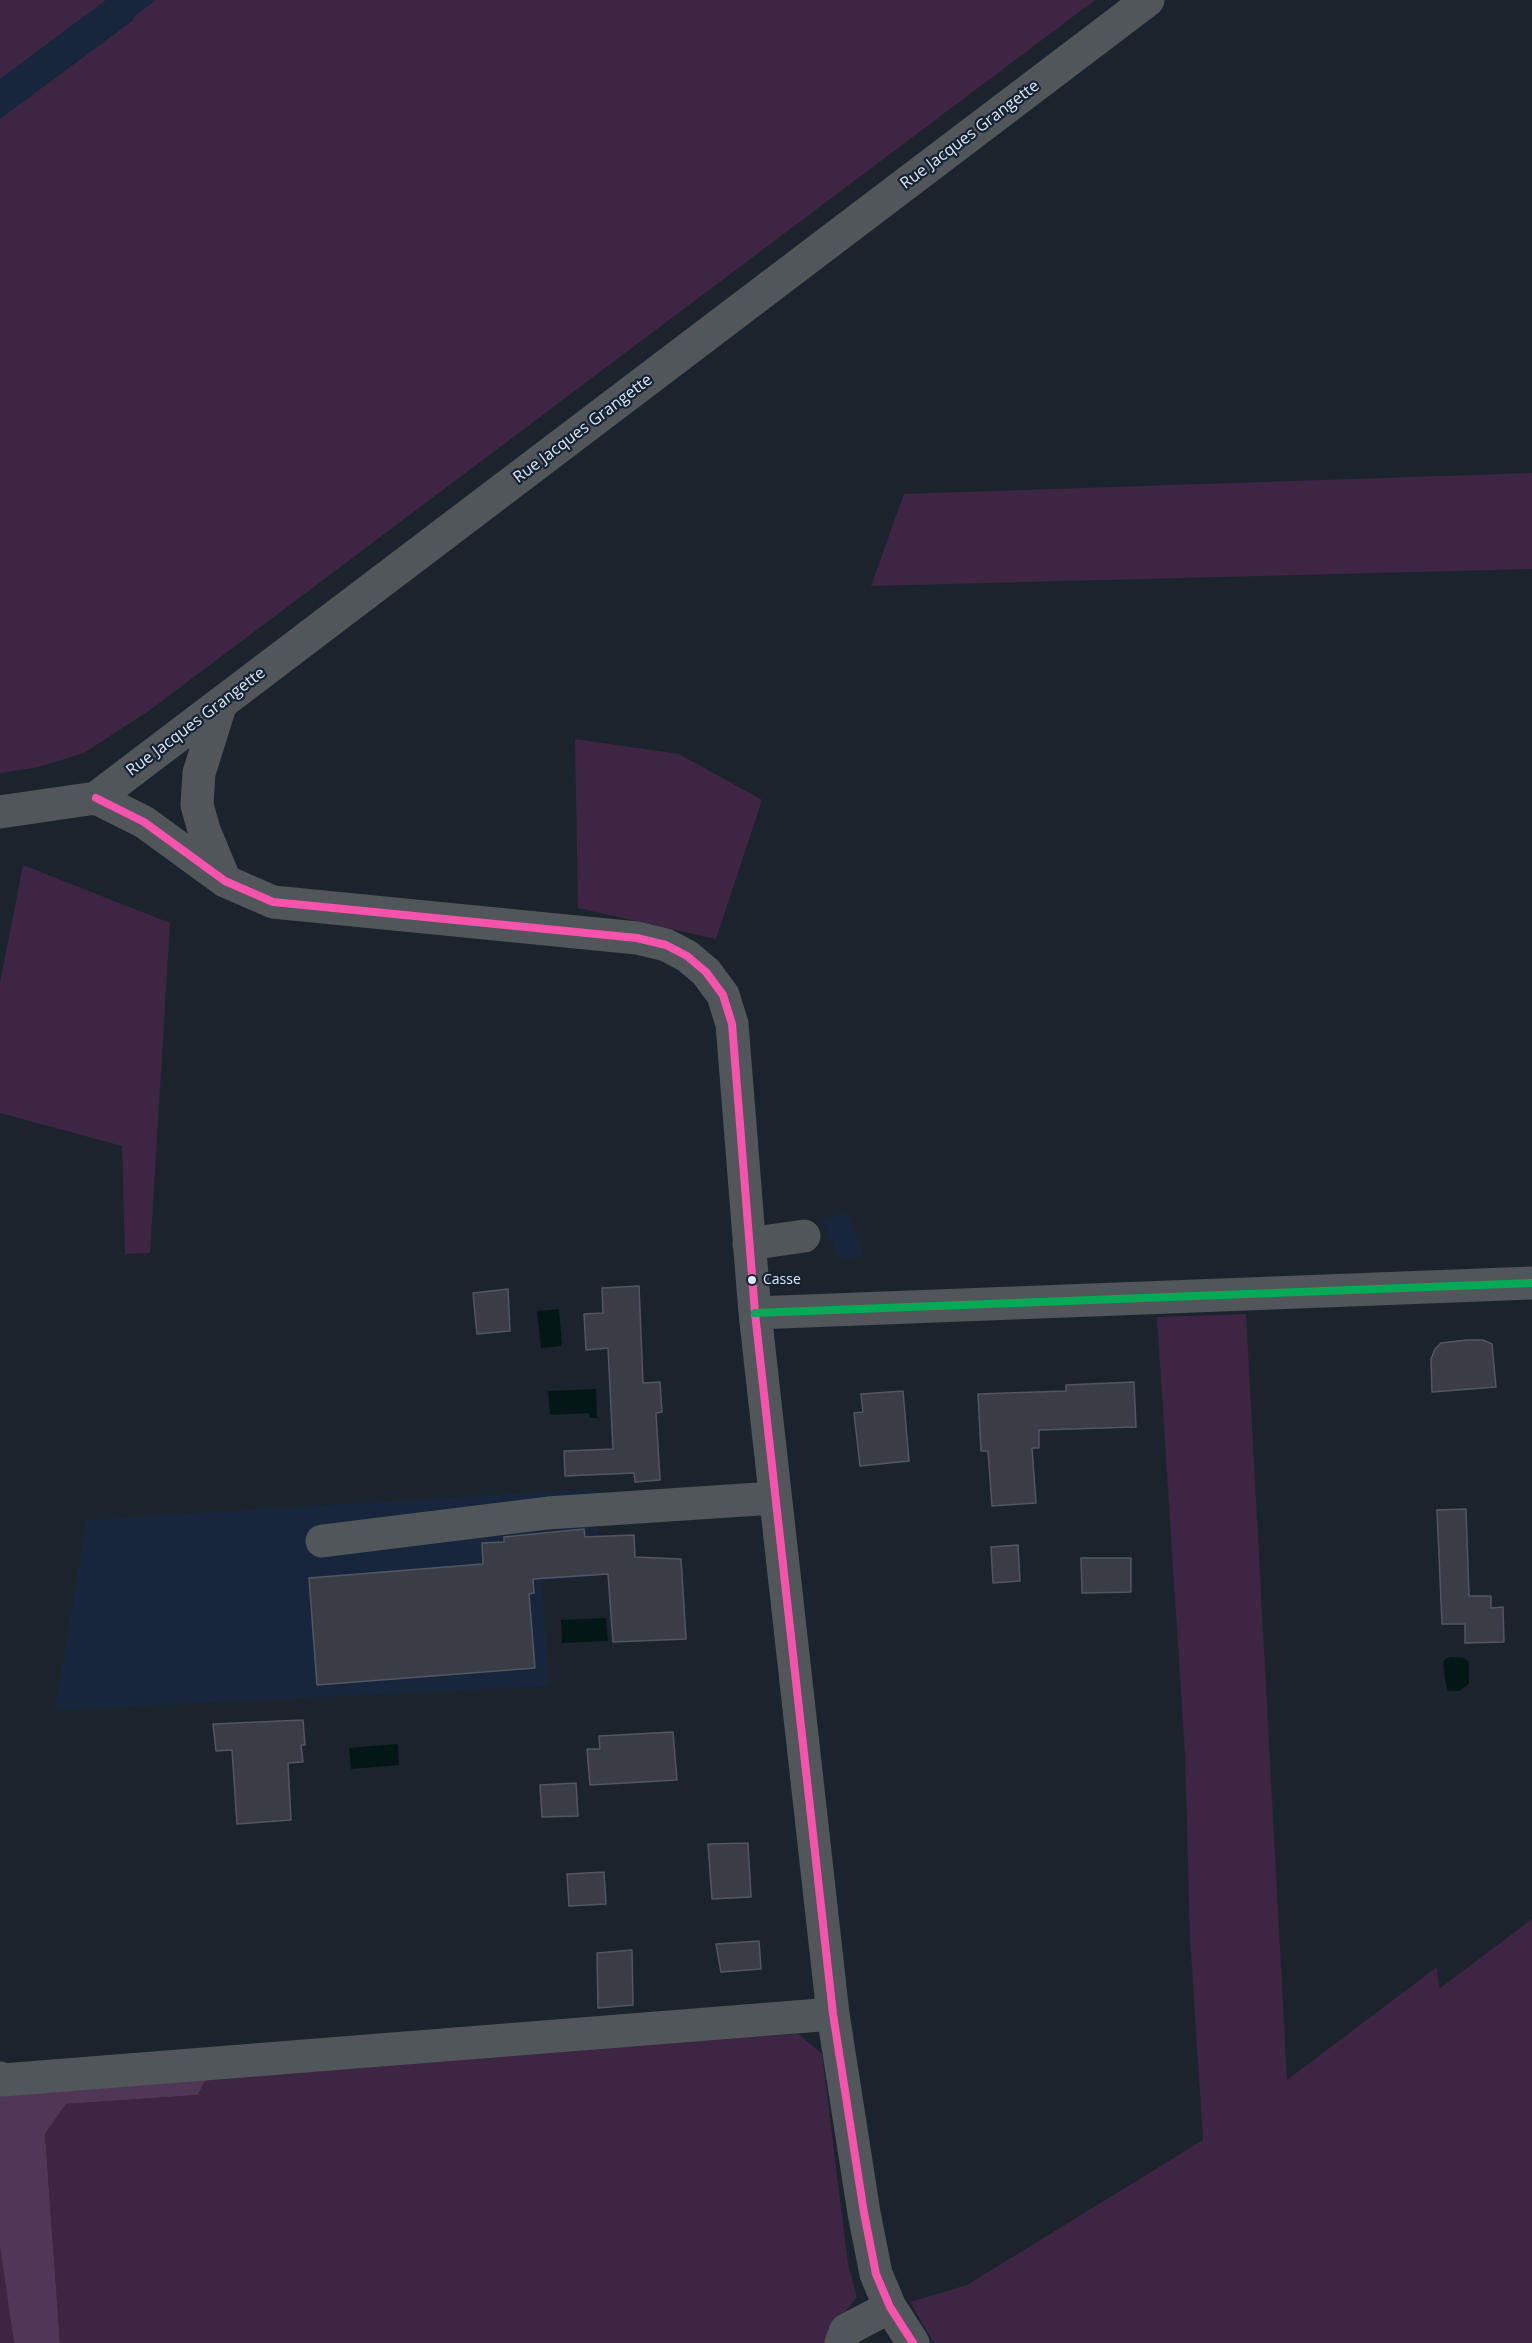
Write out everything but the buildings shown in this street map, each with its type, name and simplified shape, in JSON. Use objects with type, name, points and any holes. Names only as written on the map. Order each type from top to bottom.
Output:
[{"type":"street","name":"Rue Jacques Grangette","points":[[0,812],[96,798],[1148,0]]},
{"type":"street","points":[[221,703],[199,773],[197,805],[204,830],[225,881]]},
{"type":"street","points":[[96,798],[144,822],[225,881],[273,902],[637,938],[666,945],[687,956],[706,972],[723,995],[732,1024],[755,1312],[833,2014],[864,2213],[876,2274],[890,2307],[913,2343]]},
{"type":"street","points":[[749,1244],[804,1236]]},
{"type":"street","points":[[755,1312],[1532,1283]]},
{"type":"street","points":[[322,1541],[548,1513],[774,1498]]},
{"type":"street","points":[[1,2079],[833,2014]]},
{"type":"street","points":[[841,2343],[846,2330],[890,2307]]},
{"type":"shaded area","points":[[0,0],[156,0],[136,15],[132,21],[0,119]]},
{"type":"shaded area","points":[[0,0],[106,0],[0,79]]},
{"type":"shaded area","points":[[156,0],[1095,0],[150,710],[84,753],[39,767],[0,773],[0,119],[132,21],[136,15]]},
{"type":"shaded area","points":[[1532,473],[1532,569],[871,586],[904,494]]},
{"type":"shaded area","points":[[575,739],[679,754],[762,800],[716,939],[578,908]]},
{"type":"shaded area","points":[[23,865],[170,923],[150,1253],[125,1254],[122,1146],[0,1113],[0,983]]},
{"type":"shaded area","points":[[847,1213],[864,1257],[840,1258],[821,1219]]},
{"type":"shaded area","points":[[559,1309],[562,1346],[541,1348],[537,1311]]},
{"type":"shaded area","points":[[1246,1314],[1287,2080],[1437,1967],[1439,1989],[1532,1919],[1532,2343],[934,2343],[910,2302],[967,2285],[1203,2140],[1190,1937],[1185,1754],[1157,1317]]},
{"type":"shaded area","points":[[596,1389],[597,1418],[590,1418],[589,1413],[550,1415],[548,1391]]},
{"type":"shaded area","points":[[596,1489],[602,1575],[542,1582],[549,1686],[55,1710],[87,1520]]},
{"type":"shaded area","points":[[606,1618],[608,1641],[562,1643],[561,1620]]},
{"type":"shaded area","points":[[1450,1657],[1464,1658],[1469,1662],[1469,1684],[1459,1691],[1448,1691],[1446,1685],[1443,1662]]},
{"type":"shaded area","points":[[398,1744],[399,1765],[351,1769],[349,1748]]},
{"type":"shaded area","points":[[798,2034],[822,2054],[848,2264],[857,2297],[827,2335],[825,2343],[60,2343],[45,2134],[66,2104],[198,2095],[210,2070]]},
{"type":"shaded area","points":[[210,2070],[198,2095],[66,2104],[45,2134],[60,2343],[14,2343],[0,2247],[0,2093]]},
{"type":"shaded area","points":[[0,2247],[14,2343],[0,2343]]},
{"type":"transit line","points":[[96,798],[144,822],[225,881],[273,902],[637,938],[666,945],[687,956],[706,972],[723,995],[732,1024],[755,1313],[833,2014],[864,2213],[876,2274],[890,2307],[913,2343]]},
{"type":"transit line","points":[[755,1313],[1532,1283]]},
{"type":"place","name":"Casse","points":[[752,1280]]}]
